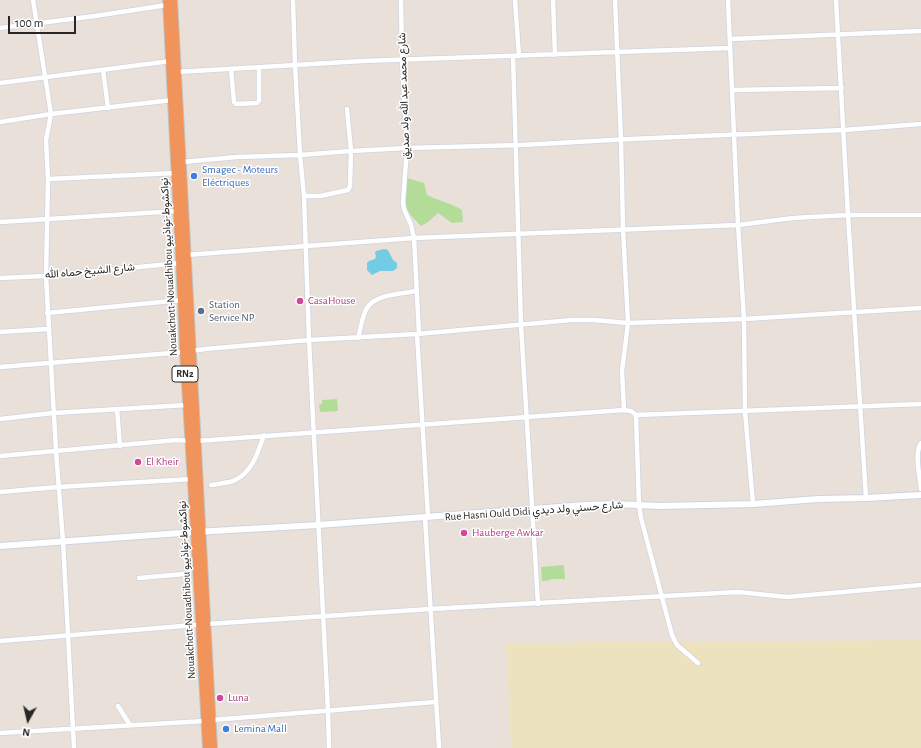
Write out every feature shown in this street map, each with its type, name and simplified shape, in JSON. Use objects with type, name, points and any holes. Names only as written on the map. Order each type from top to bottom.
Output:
[{"type":"highway","name":"Nouakchott-Nouadhibou نواكشوط-نواذيبو","points":[[169,2],[172,100],[182,300],[188,351],[209,720],[213,748]]},
{"type":"highway","name":"Nouakchott-Nouadhibou نواكشوط-نواذيبو","points":[[169,2],[177,72],[182,162],[188,351],[187,405],[194,441],[192,480],[199,532]]},
{"type":"highway","name":"Nouakchott-Nouadhibou نواكشوط-نواذيبو","points":[[207,748],[209,720]]},
{"type":"street","points":[[33,0],[51,114],[46,140],[48,179],[46,276],[47,313],[58,487],[63,541],[74,748]]},
{"type":"street","points":[[293,0],[300,155],[304,196],[308,340],[329,748]]},
{"type":"street","name":"شارع محمد عبد الله ولد صديق","points":[[401,0],[402,60],[407,148],[403,202],[404,209],[412,224],[414,238],[430,609],[439,748]]},
{"type":"street","points":[[515,0],[519,56]]},
{"type":"street","points":[[552,0],[555,55]]},
{"type":"street","points":[[615,0],[621,139],[622,229],[628,323],[622,371],[624,410]]},
{"type":"street","points":[[728,0],[738,225],[744,319],[746,411],[752,504]]},
{"type":"street","points":[[836,0],[866,498]]},
{"type":"street","points":[[0,28],[96,16],[169,2]]},
{"type":"street","points":[[730,40],[921,31]]},
{"type":"street","points":[[177,72],[402,60],[730,48]]},
{"type":"street","points":[[512,56],[521,325],[538,604]]},
{"type":"street","points":[[0,83],[171,61]]},
{"type":"street","points":[[231,69],[234,102],[236,104],[257,103],[259,101],[259,67]]},
{"type":"street","points":[[103,70],[108,108]]},
{"type":"street","points":[[732,90],[842,88]]},
{"type":"street","points":[[0,122],[51,114],[172,100]]},
{"type":"street","points":[[304,196],[320,196],[348,190],[350,186],[351,150],[347,109]]},
{"type":"street","points":[[182,162],[237,157],[300,155],[351,150],[515,146],[621,139],[844,130],[921,124]]},
{"type":"street","points":[[48,179],[176,173]]},
{"type":"street","points":[[0,222],[178,211]]},
{"type":"street","points":[[186,255],[414,238],[738,225],[793,218],[848,215],[921,215]]},
{"type":"street","name":"شارع الشيخ حماه الله","points":[[0,278],[46,276],[180,263]]},
{"type":"street","points":[[358,338],[364,315],[368,307],[374,301],[388,296],[416,291]]},
{"type":"street","points":[[47,313],[182,300]]},
{"type":"street","points":[[0,367],[308,340],[418,334],[594,320],[628,323],[744,319],[921,308]]},
{"type":"street","points":[[0,332],[48,329]]},
{"type":"street","points":[[0,456],[177,440],[194,441],[313,431],[624,410],[631,411],[636,414],[921,404]]},
{"type":"street","points":[[0,419],[54,413],[187,405]]},
{"type":"street","points":[[117,409],[120,446]]},
{"type":"street","points":[[636,414],[639,505],[644,531],[651,552],[672,635],[677,646],[698,663]]},
{"type":"street","points":[[211,485],[234,481],[246,472],[255,461],[264,435]]},
{"type":"street","points":[[921,443],[919,446],[918,455],[921,489]]},
{"type":"street","points":[[0,492],[58,487],[192,480]]},
{"type":"street","name":"Rue Hasni Ould Didi شارع حسني ولد ديدي","points":[[0,546],[318,525],[586,505],[660,506],[752,504],[818,499],[921,495]]},
{"type":"street","points":[[139,578],[184,574]]},
{"type":"street","points":[[0,641],[430,609],[738,592],[787,597],[921,585]]},
{"type":"street","points":[[0,733],[209,720],[435,702]]},
{"type":"street","points":[[118,706],[130,725]]},
{"type":"green space","points":[[407,178],[424,183],[427,195],[462,210],[463,222],[452,223],[438,213],[421,226],[411,215],[405,205],[404,193]]},
{"type":"green space","points":[[337,399],[338,411],[320,412],[319,405],[322,404],[322,400]]},
{"type":"green space","points":[[564,565],[565,579],[551,579],[542,581],[541,567]]},
{"type":"sand","points":[[921,640],[921,748],[511,748],[506,643]]},
{"type":"water","points":[[384,249],[388,250],[393,260],[397,263],[397,268],[393,271],[380,271],[372,275],[367,270],[367,263],[375,259],[376,251]]},
{"type":"place","name":"Smagec - Moteurs Eléctriques","points":[[194,176]]},
{"type":"place","name":"CasaHouse","points":[[300,301]]},
{"type":"place","name":"Station Service NP","points":[[201,311]]},
{"type":"place","name":"El Kheir","points":[[138,462]]},
{"type":"place","name":"Hauberge Awkar","points":[[464,533]]},
{"type":"place","name":"Luna","points":[[220,698]]},
{"type":"place","name":"Lemina Mall","points":[[226,729]]}]
